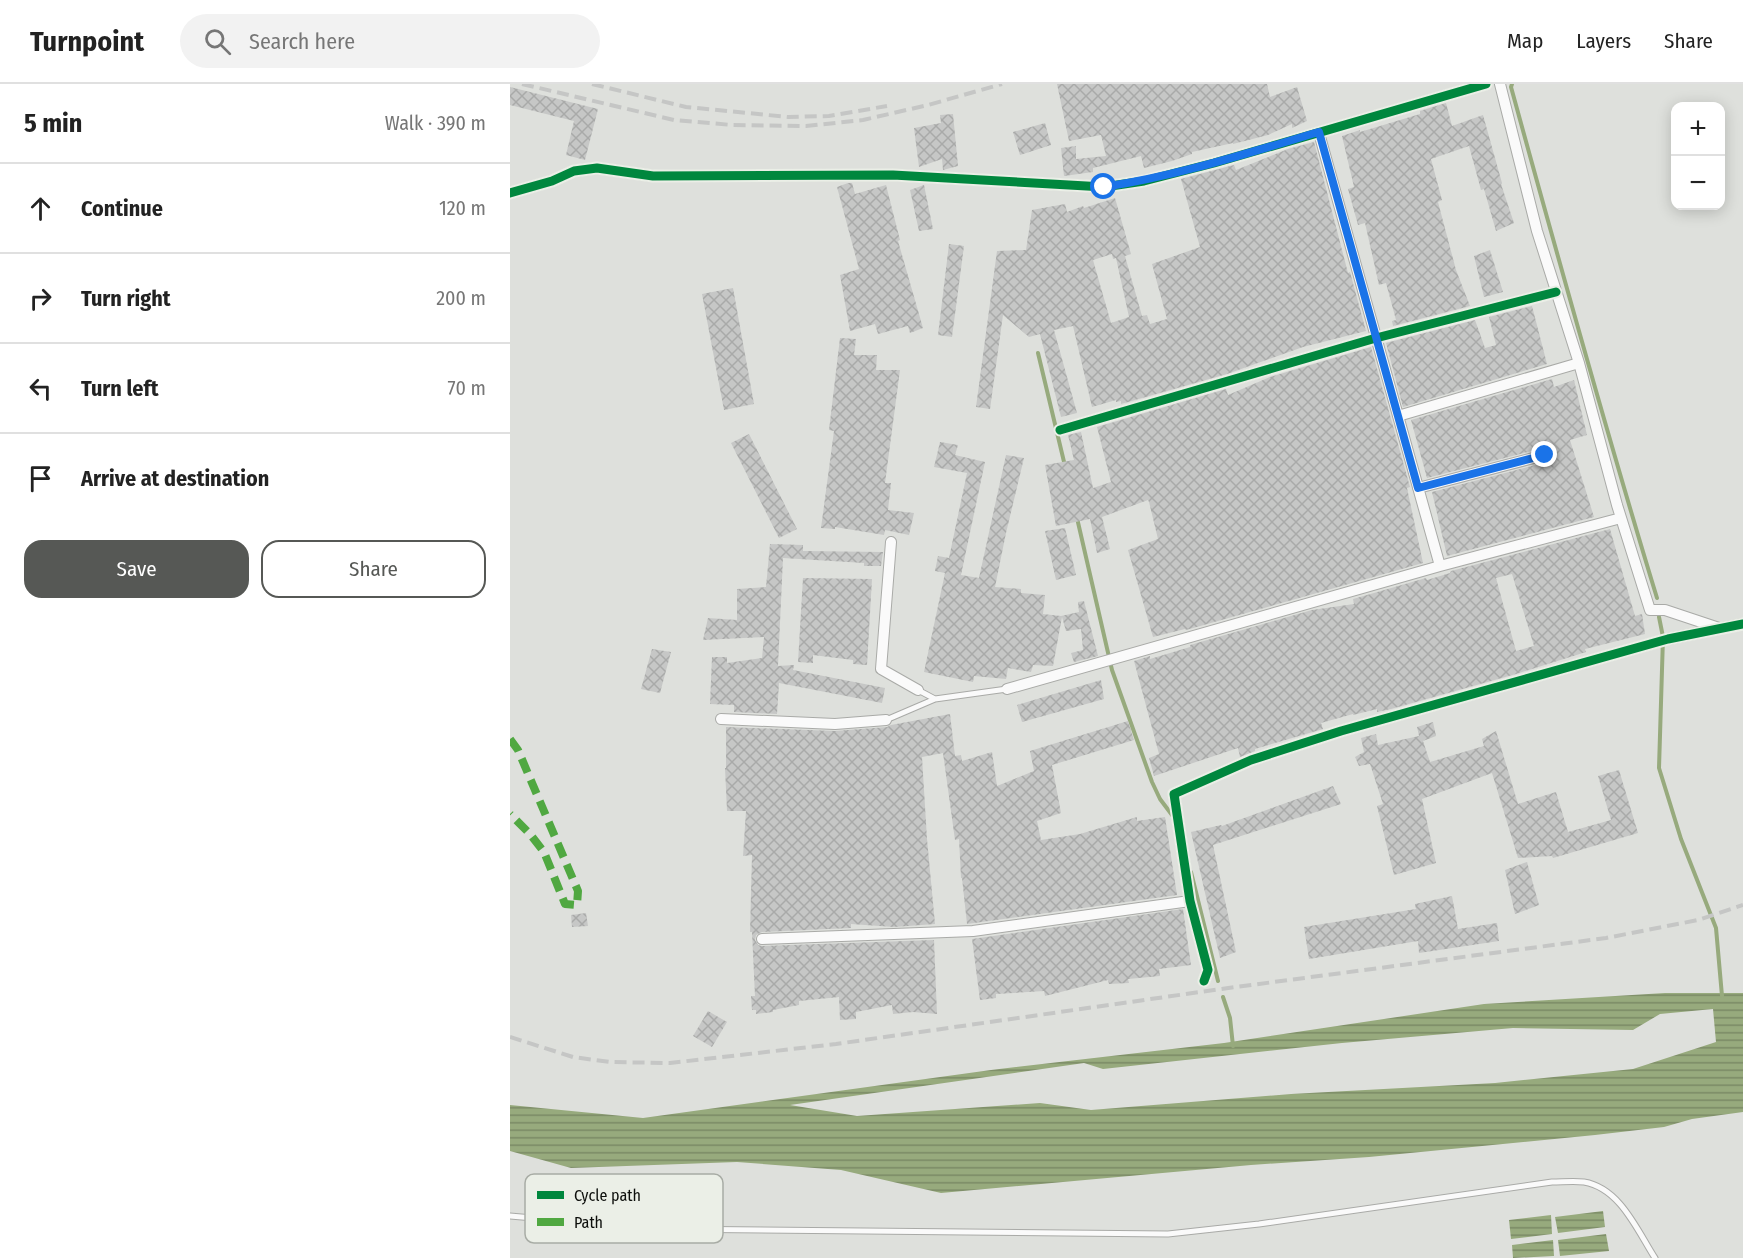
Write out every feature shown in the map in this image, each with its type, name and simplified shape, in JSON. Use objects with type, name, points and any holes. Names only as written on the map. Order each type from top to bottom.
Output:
[{"type":"street","points":[[510,193],[552,181],[574,171],[597,168],[653,176],[893,175],[1104,187],[1144,181],[1214,163],[1486,84]]},
{"type":"street","points":[[1500,84],[1537,231],[1579,363],[1621,518],[1650,610],[1665,610],[1719,628]]},
{"type":"street","points":[[1319,132],[1440,566]]},
{"type":"street","points":[[1060,430],[1376,338],[1556,292]]},
{"type":"street","points":[[1398,416],[1579,363]]},
{"type":"street","points":[[1418,488],[1545,455]]},
{"type":"street","points":[[1007,689],[1440,566],[1621,518]]},
{"type":"street","points":[[891,542],[881,669],[918,690]]},
{"type":"street","points":[[1204,981],[1208,970],[1190,901],[1174,794],[1251,760],[1341,730],[1663,641],[1743,624]]},
{"type":"street","points":[[721,719],[835,724],[886,720]]},
{"type":"street","points":[[762,939],[973,931],[1190,901]]},
{"type":"lane","points":[[886,720],[934,699],[1007,689]]},
{"type":"lane","points":[[918,690],[934,699]]},
{"type":"lane","points":[[723,1230],[1168,1234],[1259,1224],[1552,1182],[1585,1182],[1605,1190],[1618,1200],[1655,1258]]},
{"type":"lane","points":[[510,1216],[525,1217]]},
{"type":"shaded area","points":[[1665,993],[1743,993],[1743,1112],[1692,1119],[1664,1127],[1595,1135],[1369,1157],[1251,1165],[941,1193],[841,1170],[737,1162],[571,1168],[510,1151],[510,1105],[643,1118],[991,1070],[1224,1043],[1484,1004]],"holes":[[[1713,1009],[1716,1042],[1633,1069],[1495,1083],[1291,1094],[1091,1110],[1040,1103],[857,1116],[790,1105],[1084,1063],[1103,1069],[1342,1043],[1513,1028],[1633,1030],[1660,1014]]]},
{"type":"shaded area","points":[[1603,1211],[1605,1227],[1558,1233],[1555,1217]]},
{"type":"shaded area","points":[[1551,1215],[1552,1234],[1511,1239],[1509,1220]]},
{"type":"shaded area","points":[[1606,1234],[1609,1251],[1560,1256],[1558,1240]]},
{"type":"shaded area","points":[[1553,1240],[1554,1256],[1513,1258],[1512,1245]]},
{"type":"building","points":[[1057,84],[1267,84],[1270,97],[1297,87],[1307,121],[1292,128],[1292,124],[1268,135],[1192,152],[1192,154],[1172,161],[1144,168],[1141,156],[1093,168],[1093,172],[1064,176],[1061,148],[1076,146],[1076,159],[1106,156],[1101,135],[1069,141]]},
{"type":"building","points":[[510,87],[598,109],[585,160],[566,155],[574,121],[510,105]]},
{"type":"building","points":[[1446,103],[1452,126],[1483,115],[1514,223],[1496,231],[1484,189],[1481,190],[1469,146],[1431,159],[1442,200],[1438,202],[1456,270],[1470,306],[1393,326],[1392,321],[1396,320],[1386,283],[1379,285],[1365,223],[1358,225],[1348,189],[1354,187],[1342,136],[1420,114],[1420,111]]},
{"type":"building","points":[[953,114],[958,166],[943,170],[942,159],[919,167],[914,128],[941,123],[940,115]]},
{"type":"building","points":[[1045,123],[1051,145],[1020,155],[1013,132]]},
{"type":"building","points":[[1314,142],[1348,273],[1350,272],[1366,331],[1303,347],[1227,374],[1121,404],[1121,401],[1116,402],[1116,400],[1092,407],[1073,326],[1054,330],[1077,413],[1061,417],[1040,334],[1029,337],[1003,315],[990,409],[976,407],[997,251],[1026,250],[1032,210],[1065,204],[1067,212],[1115,198],[1131,254],[1125,256],[1142,316],[1147,315],[1150,324],[1167,319],[1152,264],[1200,247],[1181,179],[1234,165],[1236,170],[1288,149]],"holes":[[[1112,254],[1113,259],[1116,258],[1129,317],[1111,323],[1093,260]]]},
{"type":"building","points":[[852,183],[855,194],[886,185],[900,240],[898,241],[923,328],[910,333],[908,326],[878,334],[875,324],[850,331],[840,275],[859,269],[837,187]]},
{"type":"building","points":[[924,185],[933,229],[919,231],[910,190]]},
{"type":"building","points":[[949,244],[964,246],[952,337],[938,335]]},
{"type":"building","points":[[1490,250],[1503,292],[1484,297],[1474,256]]},
{"type":"building","points":[[733,288],[754,404],[724,410],[702,294]]},
{"type":"building","points":[[1532,306],[1547,364],[1403,407],[1386,343],[1475,320],[1485,348],[1496,345],[1489,317]]},
{"type":"building","points":[[840,338],[856,339],[854,355],[877,355],[876,370],[900,370],[885,483],[891,483],[888,510],[914,513],[909,535],[885,530],[884,535],[835,527],[835,529],[821,528],[834,431],[829,430]]},
{"type":"building","points":[[1371,347],[1410,487],[1407,488],[1423,563],[1186,630],[1153,637],[1128,550],[1158,539],[1148,500],[1102,517],[1110,549],[1097,553],[1090,519],[1056,526],[1045,465],[1074,460],[1068,435],[1081,432],[1093,488],[1111,482],[1097,427],[1226,389],[1228,395],[1270,377]]},
{"type":"building","points":[[1552,379],[1554,387],[1574,380],[1587,435],[1570,440],[1594,517],[1447,556],[1432,492],[1547,462],[1551,460],[1552,454],[1550,449],[1543,448],[1427,478],[1411,420]]},
{"type":"building","points":[[749,434],[797,529],[779,538],[731,443]]},
{"type":"building","points":[[940,442],[958,445],[955,455],[985,462],[961,575],[979,578],[1006,455],[1024,458],[995,587],[1021,589],[1021,593],[1045,595],[1043,614],[1061,616],[1079,612],[1078,602],[1084,601],[1098,656],[1074,662],[1071,653],[1083,650],[1081,629],[1066,631],[1062,617],[1053,666],[1033,665],[1031,672],[1008,668],[1006,679],[974,676],[973,682],[924,672],[945,573],[935,571],[938,556],[949,558],[967,473],[934,467]]},
{"type":"building","points":[[1065,528],[1076,575],[1056,580],[1045,531]]},
{"type":"building","points":[[1610,529],[1635,616],[1642,614],[1645,634],[1585,649],[1586,652],[1516,674],[1391,709],[1377,712],[1377,709],[1321,723],[1323,729],[1255,749],[1240,757],[1238,748],[1154,776],[1149,758],[1159,754],[1134,661],[1150,656],[1150,659],[1190,647],[1190,645],[1312,610],[1354,604],[1353,599],[1426,578],[1427,580],[1451,571]],"holes":[[[1512,574],[1534,646],[1516,651],[1496,578]]]},
{"type":"building","points":[[770,544],[803,545],[803,551],[883,552],[881,566],[783,558],[778,666],[794,665],[793,670],[885,688],[882,703],[779,683],[777,714],[734,712],[734,705],[710,704],[712,657],[727,657],[727,663],[762,658],[764,637],[703,640],[708,618],[737,620],[737,589],[766,587]]},
{"type":"building","points":[[803,578],[872,579],[867,665],[853,664],[853,660],[813,655],[813,663],[798,662]]},
{"type":"building","points":[[652,649],[671,652],[660,693],[641,689]]},
{"type":"building","points":[[1101,680],[1104,699],[1022,722],[1017,705]]},
{"type":"building","points":[[950,714],[955,756],[961,755],[962,761],[992,752],[997,786],[1034,771],[1030,751],[1128,721],[1134,740],[1052,765],[1061,813],[1037,821],[1041,840],[1080,834],[1137,817],[1137,821],[1165,817],[1177,895],[967,924],[959,839],[955,840],[943,753],[922,757],[935,924],[894,927],[851,924],[851,928],[762,932],[756,935],[755,940],[758,945],[762,946],[934,940],[937,1014],[913,1012],[893,1014],[892,1005],[856,1012],[856,1019],[840,1020],[839,997],[799,1001],[799,1005],[756,1014],[756,1010],[752,1010],[751,996],[755,996],[752,932],[750,932],[752,855],[743,856],[746,811],[727,811],[726,727],[835,731],[887,727]]},
{"type":"building","points":[[1433,722],[1436,736],[1423,741],[1430,762],[1484,746],[1482,739],[1496,731],[1518,804],[1556,792],[1568,832],[1611,820],[1598,776],[1619,770],[1638,833],[1553,858],[1552,856],[1518,858],[1492,773],[1422,799],[1436,863],[1394,875],[1377,806],[1383,804],[1370,764],[1359,766],[1355,757],[1364,752],[1361,738],[1376,734],[1378,745],[1419,736],[1417,727]]},
{"type":"building","points":[[1333,786],[1341,804],[1213,845],[1236,952],[1220,958],[1191,832],[1222,826]]},
{"type":"building","points":[[1527,862],[1539,905],[1515,914],[1505,870]]},
{"type":"building","points":[[1452,896],[1458,929],[1497,923],[1499,941],[1419,953],[1418,941],[1309,959],[1304,927],[1416,909],[1415,904]]},
{"type":"building","points":[[1183,909],[1191,965],[1159,969],[1160,976],[1128,979],[1129,983],[1109,984],[1108,980],[1045,996],[1044,991],[996,994],[996,998],[980,1000],[972,939]]},
{"type":"building","points":[[586,913],[588,926],[572,927],[571,915]]},
{"type":"building","points":[[708,1011],[727,1022],[712,1047],[693,1036]]},
{"type":"waterway","points":[[1512,84],[1582,343],[1657,598]]},
{"type":"waterway","points":[[1038,353],[1065,466]]},
{"type":"waterway","points":[[1077,518],[1112,670],[1152,782],[1160,799],[1175,819]]},
{"type":"waterway","points":[[1659,617],[1663,637],[1659,768],[1681,839],[1716,928],[1722,996]]},
{"type":"waterway","points":[[1191,872],[1218,981]]},
{"type":"waterway","points":[[1223,997],[1230,1018],[1233,1046]]},
{"type":"railway","points":[[522,84],[674,120],[732,125],[806,126],[863,120],[1002,84]]},
{"type":"railway","points":[[592,84],[686,107],[788,117],[829,116],[887,106]]},
{"type":"railway","points":[[510,1037],[573,1057],[610,1062],[670,1063],[836,1044],[1221,989],[1606,938],[1698,920],[1743,905]]},
{"type":"marked path","points":[[510,739],[518,750],[578,891],[577,905],[565,904],[544,852],[510,814]]},
{"type":"cycle path","points":[[510,193],[552,181],[574,171],[597,168],[653,176],[893,175],[1104,187],[1144,181],[1214,163],[1486,84]]},
{"type":"cycle path","points":[[1060,430],[1376,338],[1556,292]]},
{"type":"cycle path","points":[[1204,981],[1208,970],[1190,901],[1174,794],[1251,760],[1341,731],[1668,639],[1743,624]]},
{"type":"route","points":[[1104,187],[1144,181],[1319,132],[1418,488],[1545,455]]}]
